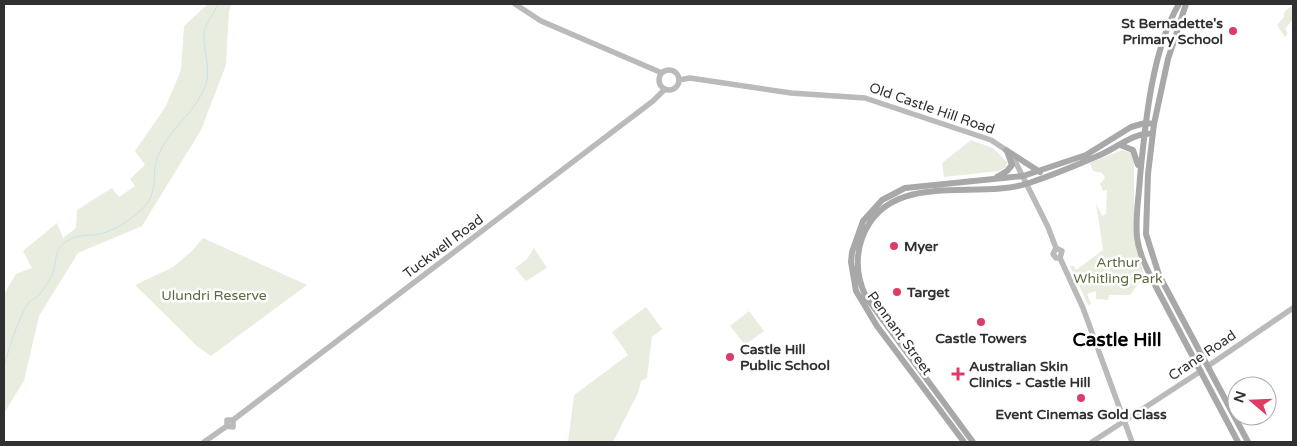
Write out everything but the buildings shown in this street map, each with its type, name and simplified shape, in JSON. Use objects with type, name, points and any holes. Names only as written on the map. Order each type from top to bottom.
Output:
[{"type":"main road","points":[[1179,4],[1166,35],[1145,123],[1137,238],[1149,273],[1238,442]]},
{"type":"main road","points":[[1186,4],[1164,74],[1152,134],[1148,174],[1146,234],[1152,259],[1163,283],[1248,442]]},
{"type":"main road","points":[[1145,123],[1154,124]]},
{"type":"main road","name":"Pennant Street","points":[[964,442],[862,305],[856,291],[851,262],[855,242],[863,221],[873,208],[894,192],[916,185],[1023,176],[1040,172],[1086,155],[1130,127],[1145,123]]},
{"type":"main road","points":[[1144,133],[1152,134]]},
{"type":"main road","name":"Pennant Street","points":[[973,442],[866,297],[858,273],[860,244],[872,220],[884,209],[903,197],[928,192],[1027,184],[1101,154],[1144,133]]},
{"type":"main road","points":[[1120,145],[1133,150],[1140,176]]},
{"type":"main road","points":[[1006,150],[1040,172]]},
{"type":"main road","points":[[994,179],[1007,171],[1012,165],[1006,150]]},
{"type":"main road","points":[[1140,176],[1148,174]]},
{"type":"main road","points":[[1156,287],[1163,283]]},
{"type":"main road","name":"Crane Road","points":[[1201,371],[1208,366]]},
{"type":"street","points":[[516,4],[541,21],[662,74],[672,71],[677,74],[679,80],[674,89],[665,89],[659,82],[662,74]]},
{"type":"street","name":"Old Castle Hill Road","points":[[679,80],[690,78],[791,93],[866,98],[976,134],[1006,150],[1023,176],[1056,248],[1063,252],[1060,258],[1083,308],[1123,421]]},
{"type":"street","name":"Tuckwell Road","points":[[204,442],[227,426],[233,427],[233,420],[498,220],[653,101],[665,89]]},
{"type":"street","name":"Crane Road","points":[[1208,366],[1293,308]]},
{"type":"street","name":"Crane Road","points":[[1092,442],[1201,371]]},
{"type":"street","points":[[1123,421],[1132,442]]},
{"type":"green space","points":[[208,4],[232,4],[229,11],[226,65],[201,130],[142,226],[78,253],[39,316],[24,381],[4,413],[4,294],[16,274],[32,268],[23,251],[57,223],[63,238],[76,228],[77,210],[112,188],[119,197],[135,186],[130,179],[145,165],[135,151],[166,106],[181,70],[184,26]]},
{"type":"green space","points":[[1293,5],[1293,19],[1285,29],[1288,33],[1285,37],[1277,25],[1284,17],[1284,12]]},
{"type":"green space","points":[[971,140],[993,148],[1007,162],[1006,167],[999,171],[944,177],[942,163]]},
{"type":"green space","name":"Arthur Whitling Park","points":[[1122,150],[1132,153],[1134,158],[1134,235],[1144,276],[1130,295],[1109,295],[1108,300],[1096,299],[1096,291],[1087,294],[1091,304],[1088,305],[1070,266],[1074,266],[1076,270],[1103,250],[1096,203],[1102,216],[1106,214],[1107,190],[1103,191],[1100,184],[1105,178],[1102,173],[1093,171],[1090,163]]},
{"type":"green space","name":"Ulundri Reserve","points":[[203,238],[307,285],[211,356],[198,347],[135,285],[173,267],[192,251]]},
{"type":"green space","points":[[534,248],[547,268],[526,281],[515,268],[527,259]]},
{"type":"green space","points":[[646,307],[662,329],[652,337],[647,378],[641,381],[638,393],[613,442],[568,442],[574,395],[628,355],[612,332]]},
{"type":"green space","points":[[749,311],[764,331],[745,345],[730,326]]},
{"type":"waterway","points":[[4,365],[21,317],[29,302],[37,297],[48,282],[53,272],[57,253],[62,245],[75,237],[100,234],[118,227],[136,215],[149,200],[152,194],[158,156],[168,137],[196,103],[206,84],[208,72],[204,35],[218,4]]},
{"type":"place","name":"St Bernadette's Primary School","points":[[1233,31]]},
{"type":"place","name":"Myer","points":[[894,246]]},
{"type":"place","name":"Target","points":[[897,292]]},
{"type":"place","name":"Castle Towers","points":[[981,322]]},
{"type":"place","name":"Castle Hill Public School","points":[[730,357]]},
{"type":"place","name":"Australian Skin Clinics - Castle Hill","points":[[958,374]]},
{"type":"place","name":"Event Cinemas Gold Class","points":[[1081,398]]},
{"type":"district","name":"Castle Hill","points":[[1117,339]]}]
